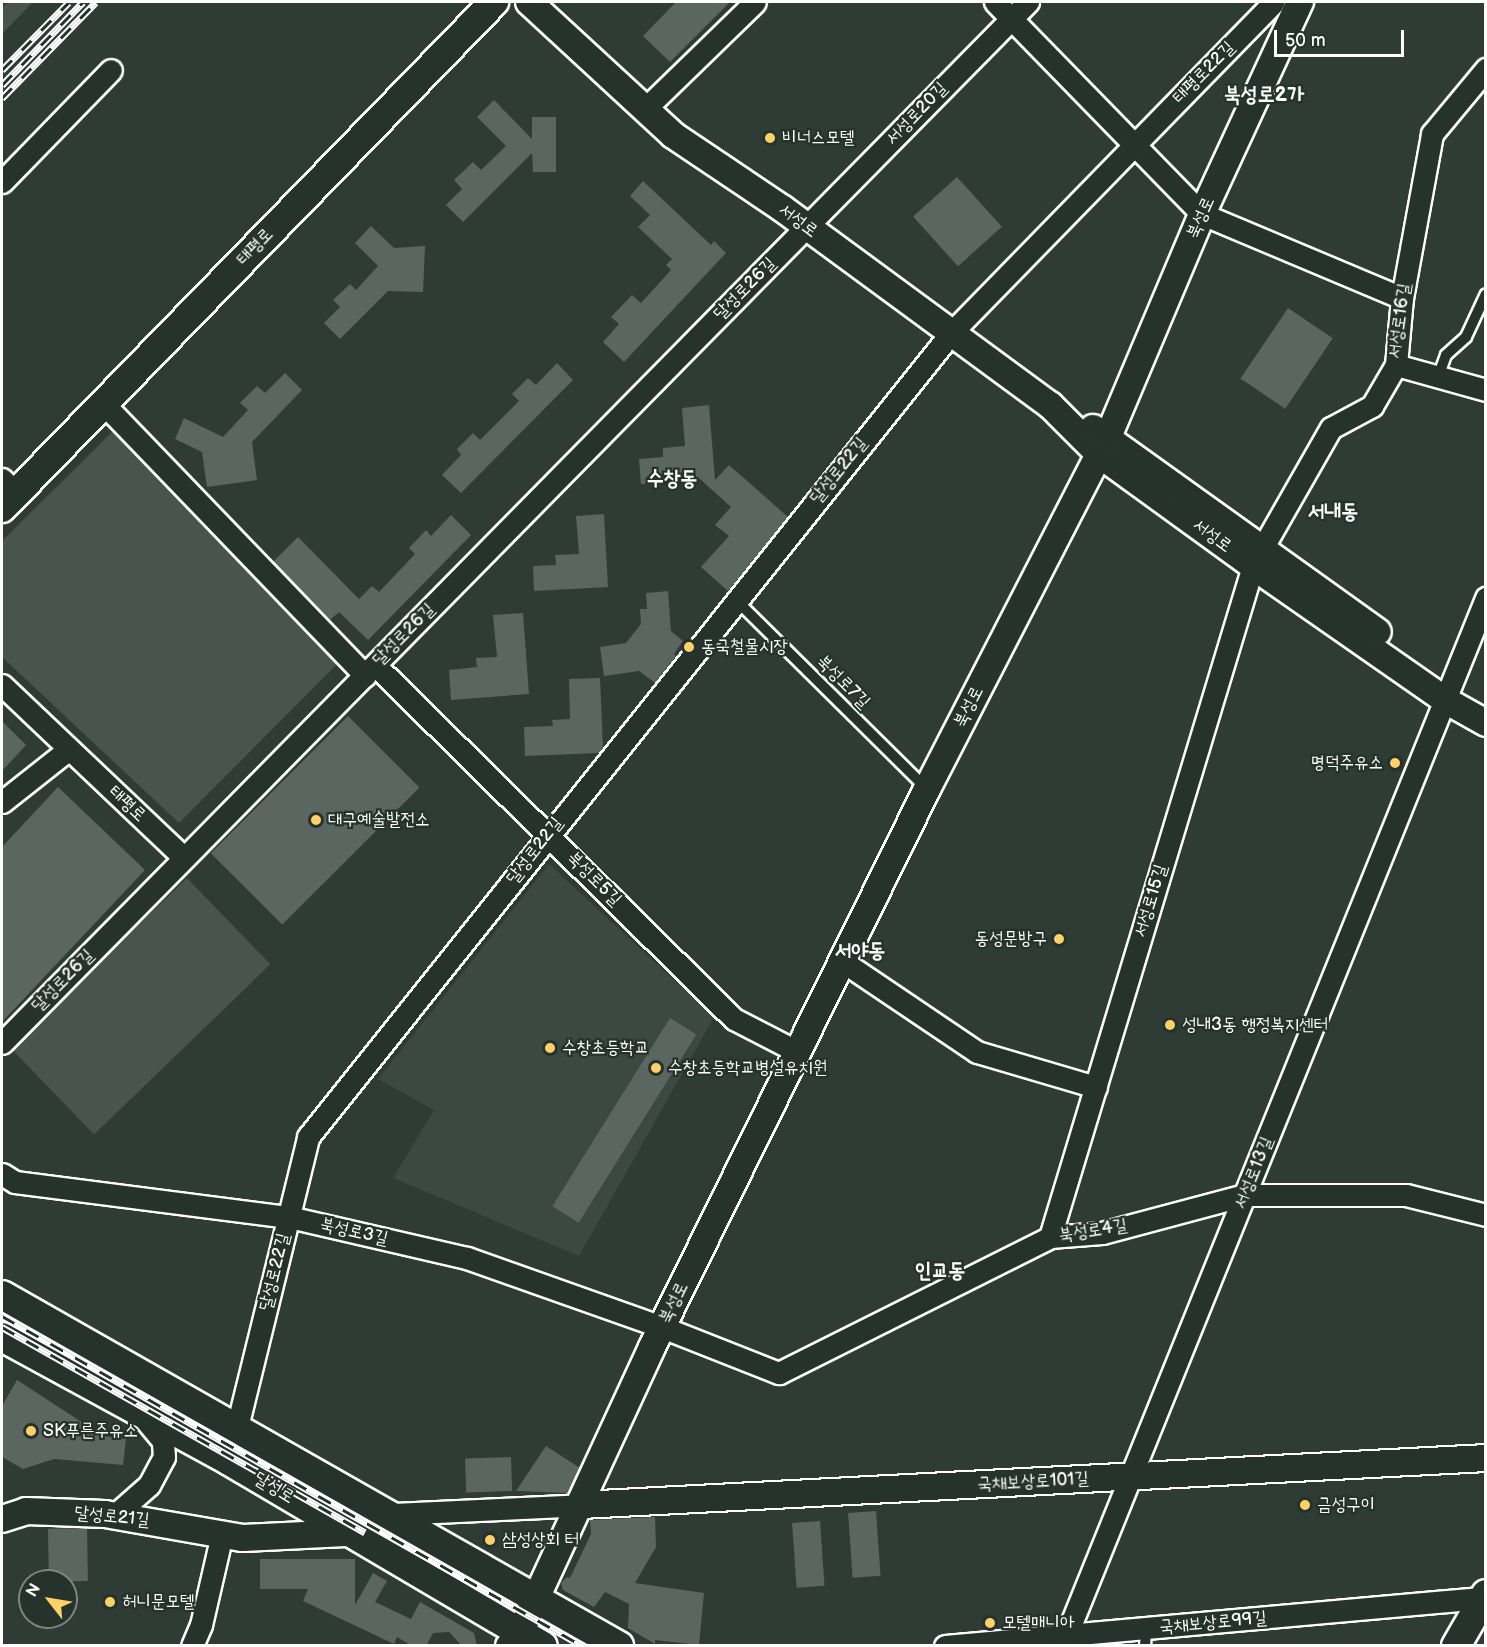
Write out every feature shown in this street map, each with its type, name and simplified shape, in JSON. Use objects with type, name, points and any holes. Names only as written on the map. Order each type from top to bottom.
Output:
[{"type":"main road","name":"태평로","points":[[6,493],[104,403],[494,2]]},
{"type":"main road","points":[[2,1295],[393,1514],[536,1600],[619,1646]]},
{"type":"main road","name":"달성로","points":[[2,1337],[229,1461],[524,1641]]},
{"type":"main road","points":[[1456,1646],[1483,1596]]},
{"type":"street","name":"서성로","points":[[529,2],[673,135],[806,227],[1448,693],[1485,723]]},
{"type":"street","points":[[645,109],[755,2]]},
{"type":"street","points":[[995,2],[1202,214],[1402,298]]},
{"type":"street","name":"서성로20길","points":[[806,227],[1028,2]]},
{"type":"street","name":"태평로22길","points":[[1134,144],[1274,2]]},
{"type":"street","name":"북성로","points":[[524,1641],[536,1600],[662,1327],[927,789],[1104,445],[1202,214],[1300,2]]},
{"type":"street","name":"서성로16길","points":[[1258,557],[1331,428],[1372,406],[1396,365],[1402,298],[1432,134],[1485,69]]},
{"type":"street","points":[[2,182],[111,70]]},
{"type":"street","points":[[951,333],[1134,144]]},
{"type":"street","name":"달성로26길","points":[[2,1043],[806,227]]},
{"type":"street","name":"달성로22길","points":[[237,1427],[308,1137],[735,599],[951,333]]},
{"type":"street","points":[[1396,365],[1485,390]]},
{"type":"street","name":"북성로5길","points":[[104,403],[370,670],[549,834],[734,1018],[798,1052]]},
{"type":"street","name":"서성로15길","points":[[1050,1237],[1258,557]]},
{"type":"street","name":"서성로13길","points":[[1064,1641],[1485,598]]},
{"type":"street","name":"태평로","points":[[2,686],[184,858]]},
{"type":"street","points":[[1448,693],[1485,718]]},
{"type":"street","points":[[2,802],[69,749]]},
{"type":"street","points":[[842,961],[977,1052],[1095,1087]]},
{"type":"street","name":"북성로3길","points":[[2,1174],[15,1182],[289,1217],[467,1258],[662,1327]]},
{"type":"street","name":"북성로4길","points":[[662,1327],[779,1373],[1050,1237],[1102,1233],[1245,1195],[1406,1195],[1485,1215]]},
{"type":"street","points":[[115,1515],[149,1485],[164,1456],[163,1441],[135,1410]]},
{"type":"street","name":"국채보상로101길","points":[[581,1505],[1485,1458]]},
{"type":"street","points":[[393,1514],[581,1505]]},
{"type":"street","name":"달성로21길","points":[[2,1519],[26,1511],[115,1515],[243,1538],[346,1533]]},
{"type":"street","points":[[192,1646],[201,1625],[222,1534]]},
{"type":"street","name":"국채보상로99길","points":[[945,1646],[1145,1638],[1483,1596]]},
{"type":"lane","points":[[1438,376],[1446,355],[1466,337],[1485,294]]},
{"type":"lane","name":"북성로7길","points":[[735,599],[927,789]]},
{"type":"shaded area","points":[[8,2],[33,2],[2,34],[2,8]]},
{"type":"shaded area","points":[[114,430],[341,660],[179,823],[2,657],[2,541]]},
{"type":"shaded area","name":"수창초등학교","points":[[549,864],[714,1017],[579,1256],[393,1178],[434,1110],[378,1079]]},
{"type":"shaded area","points":[[187,878],[270,964],[94,1135],[11,1048]]},
{"type":"building","points":[[676,2],[730,2],[670,62],[643,36]]},
{"type":"building","points":[[494,100],[532,139],[532,117],[556,117],[556,172],[533,172],[532,153],[463,222],[446,205],[462,189],[454,180],[473,162],[481,170],[506,146],[477,117]]},
{"type":"building","points":[[957,177],[1002,227],[958,266],[913,216]]},
{"type":"building","points":[[643,181],[711,245],[714,241],[726,253],[624,362],[603,342],[619,324],[611,317],[632,295],[641,303],[671,270],[666,265],[672,259],[638,227],[650,215],[630,196]]},
{"type":"building","points":[[371,226],[394,248],[425,246],[423,292],[388,291],[340,339],[324,323],[340,307],[333,300],[350,284],[356,290],[378,266],[355,243]]},
{"type":"building","points":[[1288,308],[1333,338],[1285,409],[1240,378]]},
{"type":"building","points":[[557,363],[573,380],[461,493],[442,475],[461,455],[457,449],[473,433],[480,440],[519,401],[512,394],[528,378],[536,385]]},
{"type":"building","points":[[285,373],[302,390],[252,442],[257,480],[207,487],[202,452],[175,439],[184,418],[223,437],[248,410],[240,403],[257,386],[265,393]]},
{"type":"building","points":[[709,405],[715,480],[729,465],[788,517],[728,591],[701,567],[729,536],[715,525],[731,507],[700,479],[641,484],[639,459],[663,457],[663,448],[685,446],[682,408]]},
{"type":"building","points":[[604,514],[608,587],[534,591],[533,566],[556,565],[555,555],[579,554],[576,516]]},
{"type":"building","points":[[451,515],[471,535],[368,640],[339,612],[330,620],[273,562],[298,537],[359,599],[372,586],[379,592],[415,554],[409,548],[426,530],[431,536]]},
{"type":"building","points":[[668,591],[671,631],[683,641],[674,654],[676,656],[655,683],[639,671],[604,676],[600,647],[626,643],[641,624],[640,609],[647,609],[646,593]]},
{"type":"building","points":[[523,613],[529,694],[451,700],[449,670],[477,667],[476,658],[497,657],[493,615]]},
{"type":"building","points":[[600,678],[603,748],[599,753],[525,756],[524,727],[553,726],[552,720],[570,719],[569,679]]},
{"type":"building","name":"대구예술발전소","points":[[348,716],[419,787],[282,925],[211,853]]},
{"type":"building","points":[[2,721],[26,745],[2,771]]},
{"type":"building","points":[[58,787],[145,870],[2,1022],[2,847]]},
{"type":"building","points":[[670,1018],[696,1034],[579,1223],[552,1206]]},
{"type":"building","points":[[2,1314],[18,1323],[17,1326],[2,1321]]},
{"type":"building","points":[[17,1380],[103,1436],[126,1439],[123,1465],[54,1459],[23,1469],[2,1457],[2,1406]]},
{"type":"building","points":[[546,1446],[580,1468],[568,1493],[516,1491]]},
{"type":"building","points":[[511,1457],[512,1491],[466,1493],[465,1459]]},
{"type":"building","points":[[876,1511],[881,1576],[853,1578],[848,1513]]},
{"type":"building","points":[[655,1517],[656,1547],[635,1583],[704,1593],[699,1645],[655,1640],[655,1644],[628,1628],[629,1604],[605,1592],[594,1607],[563,1590],[561,1583],[567,1577],[570,1578],[591,1534],[590,1520]]},
{"type":"building","points":[[820,1521],[825,1586],[797,1588],[792,1523]]},
{"type":"building","points":[[87,1528],[88,1581],[78,1581],[78,1569],[49,1569],[48,1529]]},
{"type":"building","points":[[260,1559],[355,1559],[355,1605],[373,1573],[387,1581],[375,1602],[411,1619],[420,1602],[474,1633],[477,1646],[461,1645],[449,1632],[433,1633],[426,1646],[412,1646],[397,1637],[394,1644],[303,1601],[308,1589],[260,1589]]},
{"type":"railway","points":[[2,70],[69,2]]},
{"type":"railway","points":[[2,85],[83,2]]},
{"type":"railway","points":[[2,98],[96,2]]},
{"type":"railway","points":[[2,1316],[583,1646]]},
{"type":"railway","points":[[2,1327],[365,1532]]},
{"type":"place","name":"비너스모텔","points":[[770,138]]},
{"type":"place","name":"동국철물시장","points":[[689,647]]},
{"type":"place","name":"명덕주유소","points":[[1395,763]]},
{"type":"place","name":"대구예술발전소","points":[[316,820]]},
{"type":"place","name":"동성문방구","points":[[1059,939]]},
{"type":"place","name":"성내3동 행정복지센터","points":[[1170,1025]]},
{"type":"place","name":"수창초등학교","points":[[550,1048]]},
{"type":"place","name":"수창초등학교병설유치원","points":[[656,1068]]},
{"type":"place","name":"SK푸른주유소","points":[[31,1431]]},
{"type":"place","name":"금성구이","points":[[1305,1505]]},
{"type":"place","name":"삼성상회 터","points":[[490,1540]]},
{"type":"place","name":"허니문모텔","points":[[110,1602]]},
{"type":"place","name":"모텔매니아","points":[[990,1623]]},
{"type":"district","name":"북성로2가","points":[[1264,95]]},
{"type":"district","name":"수창동","points":[[672,479]]},
{"type":"district","name":"서내동","points":[[1333,512]]},
{"type":"district","name":"서야동","points":[[860,951]]},
{"type":"district","name":"인교동","points":[[940,1271]]}]
